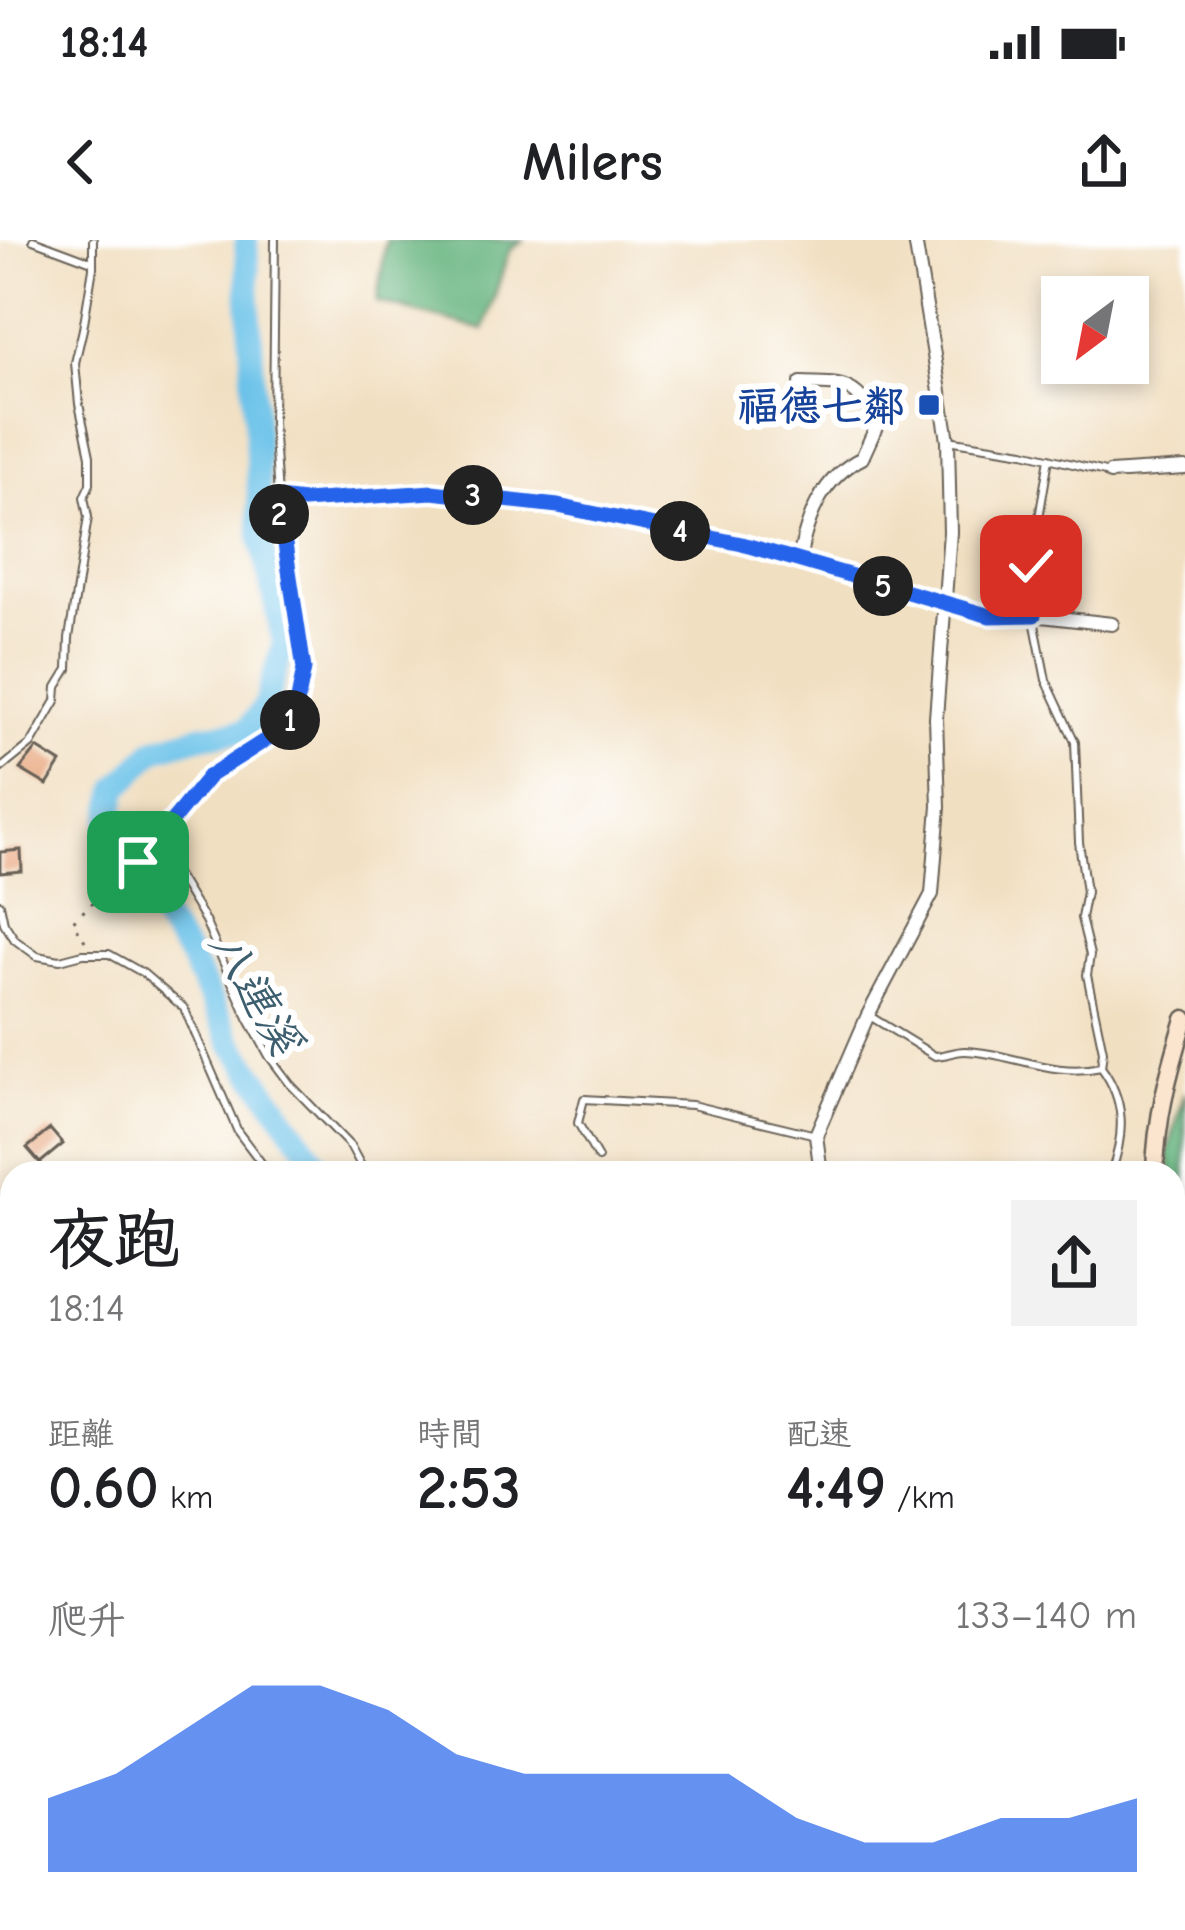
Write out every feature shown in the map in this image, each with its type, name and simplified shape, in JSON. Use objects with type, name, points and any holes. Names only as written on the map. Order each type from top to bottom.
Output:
[{"type":"main road","points":[[1155,1161],[1160,1108],[1185,1018]]},
{"type":"street","points":[[819,1161],[815,1135],[868,1016],[932,894],[939,806],[937,718],[950,532],[949,440],[915,240]]},
{"type":"street","points":[[799,560],[805,529],[826,486],[845,466],[862,458],[877,425],[856,391],[843,384],[801,382]]},
{"type":"street","points":[[1110,473],[1185,468]]},
{"type":"street","points":[[278,498],[304,501],[432,492],[581,510],[742,544],[990,616],[1034,615],[1112,624]]},
{"type":"lane","points":[[33,240],[92,262]]},
{"type":"lane","points":[[0,769],[32,744],[68,670],[88,518],[84,497],[90,484],[75,363],[93,240]]},
{"type":"lane","points":[[275,240],[273,422],[278,498],[304,669],[296,709],[286,727],[209,776],[166,830],[171,866],[205,920],[269,1056],[358,1161]]},
{"type":"lane","points":[[949,440],[1110,473]]},
{"type":"lane","points":[[1049,458],[1031,566],[1034,615],[1046,680],[1075,742],[1086,892],[1081,918],[1090,955],[1087,975],[1103,1051],[1101,1067],[1115,1086],[1122,1124],[1114,1161]]},
{"type":"lane","points":[[0,904],[4,923],[15,940],[37,956],[60,960],[110,954],[143,973],[184,1008],[238,1132],[260,1161]]},
{"type":"lane","points":[[868,1016],[935,1056],[961,1050],[1079,1072],[1101,1067]]},
{"type":"lane","points":[[598,1158],[578,1123],[584,1099],[692,1105],[815,1135]]},
{"type":"path","points":[[88,954],[73,921],[166,830]]},
{"type":"green space","points":[[386,240],[523,240],[509,251],[484,330],[377,302]]},
{"type":"green space","points":[[1185,1092],[1185,1161],[1169,1161]]},
{"type":"building","points":[[37,748],[61,763],[47,785],[20,769]]},
{"type":"building","points":[[21,850],[22,871],[0,873],[0,852]]},
{"type":"building","points":[[50,1129],[63,1144],[42,1161],[27,1148]]},
{"type":"waterway","name":"八連溪","points":[[246,240],[261,537],[284,644],[266,703],[247,731],[204,735],[155,749],[118,788],[109,826],[118,868],[151,903],[190,958],[232,1043],[316,1161]]},
{"type":"place","name":"福德七鄰","points":[[929,405]]},
{"type":"route","points":[[138,862],[209,776],[286,727],[296,709],[304,669],[278,498],[304,501],[432,492],[558,506],[742,544],[990,616],[1034,615],[1031,566]]}]
